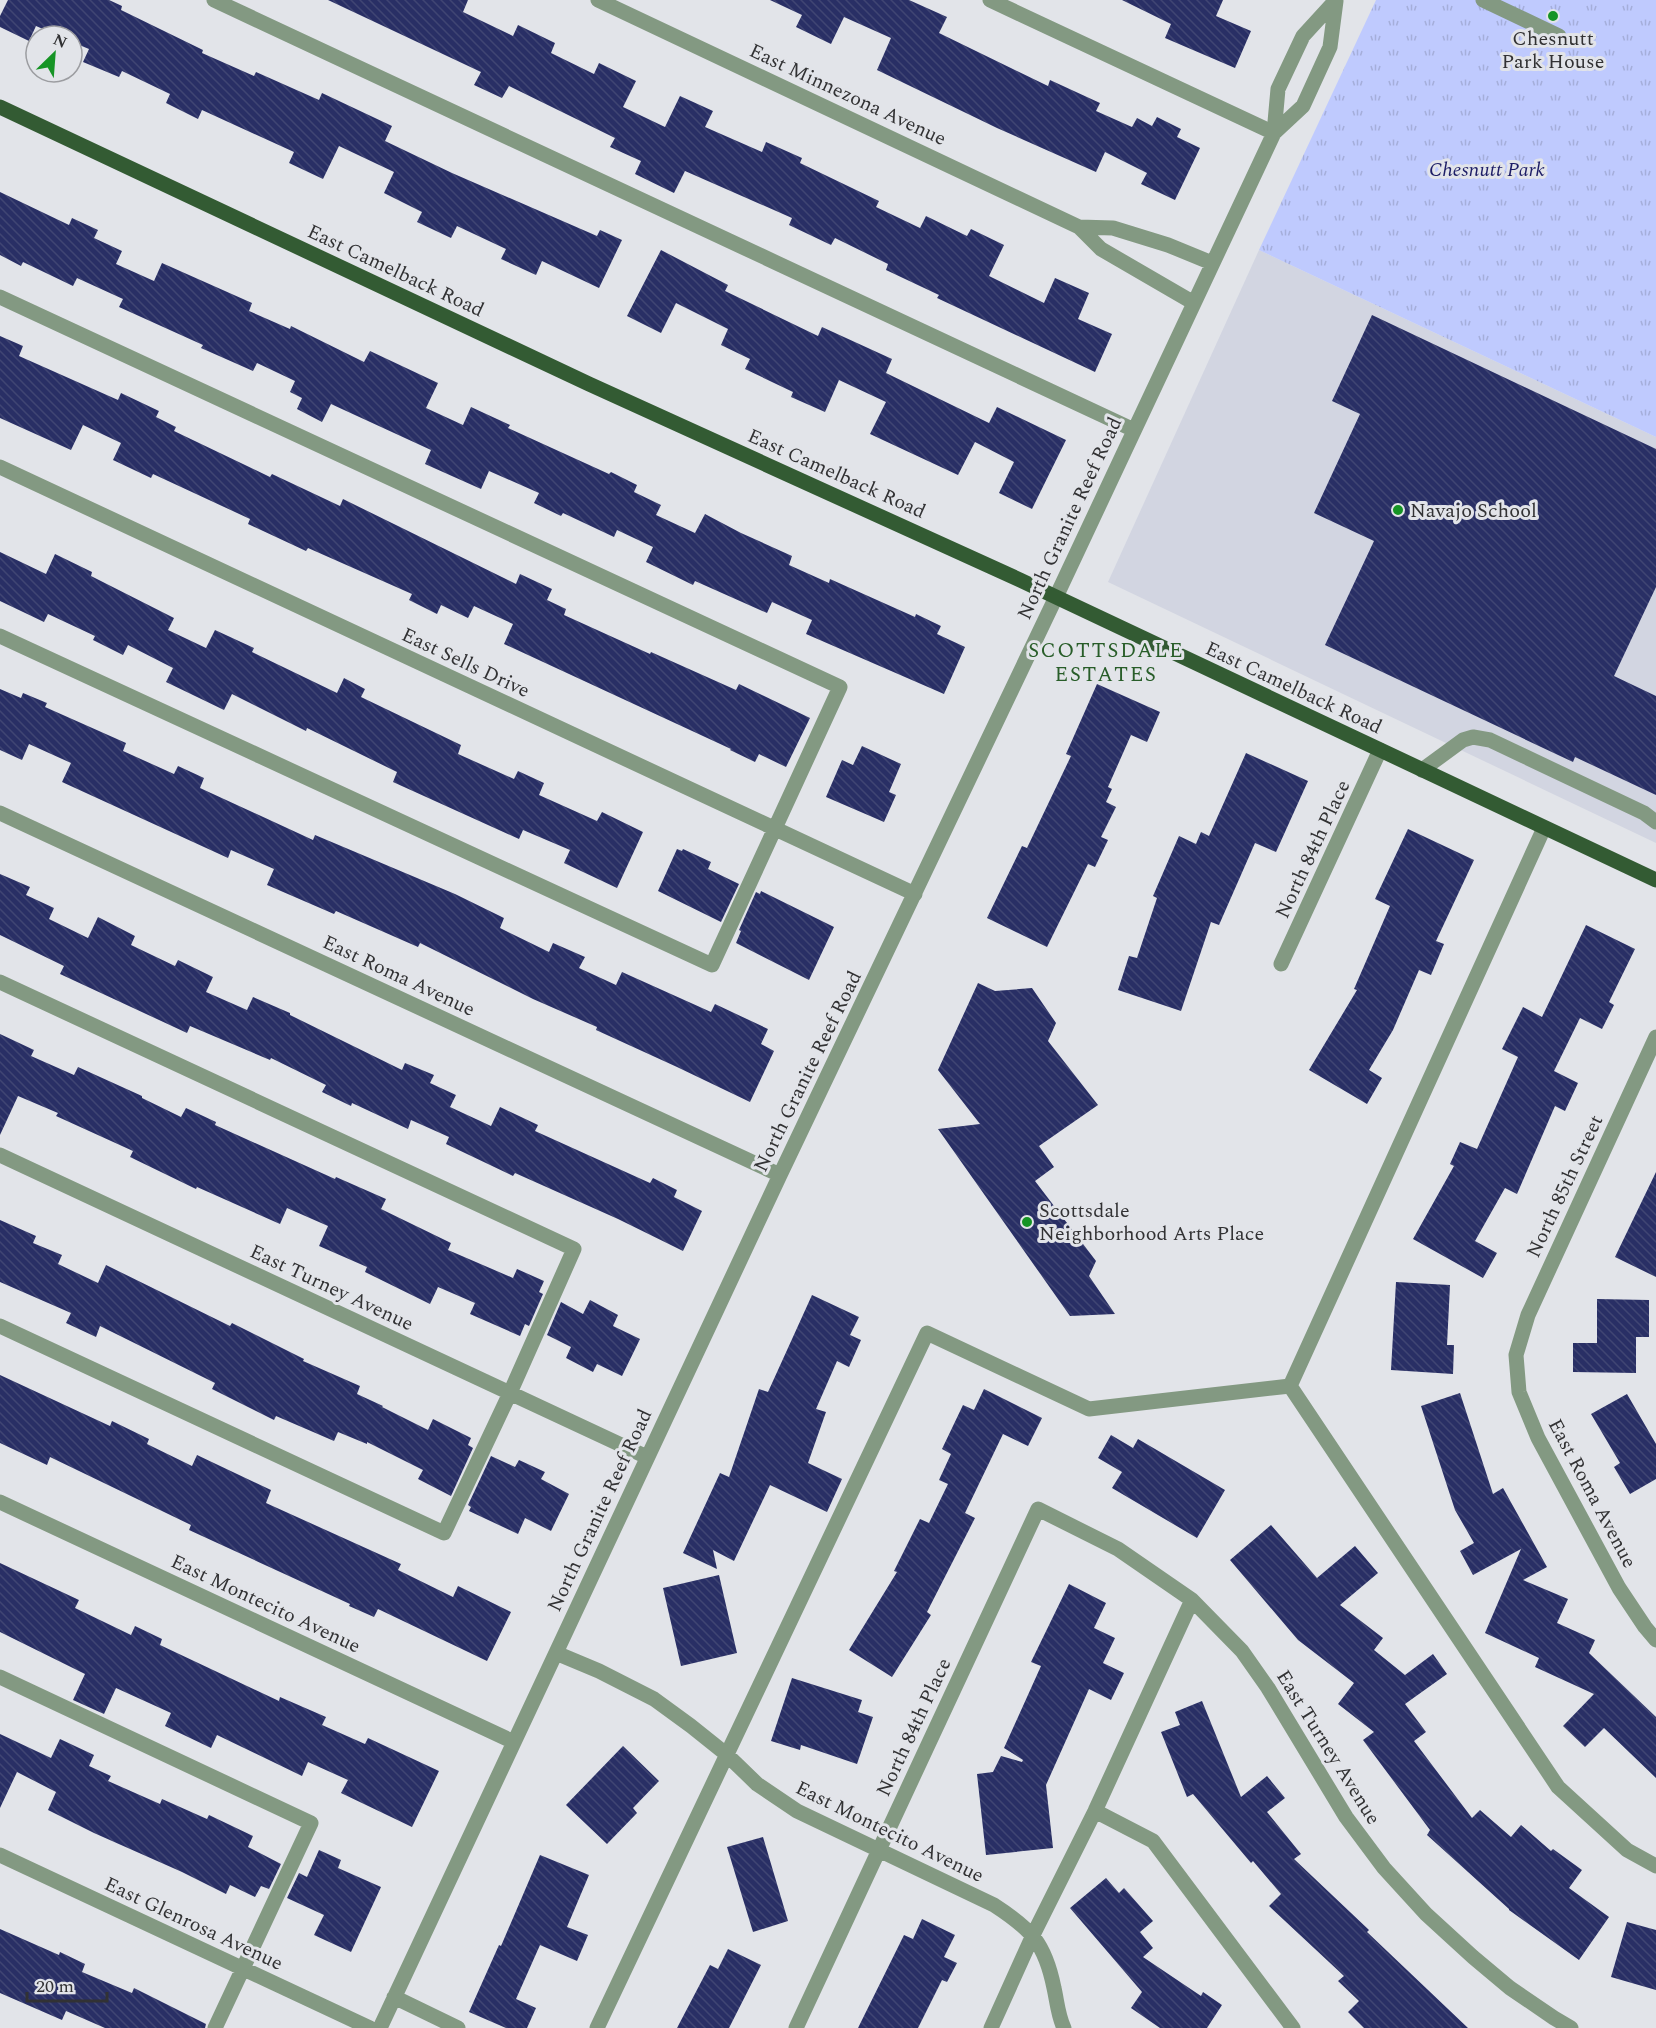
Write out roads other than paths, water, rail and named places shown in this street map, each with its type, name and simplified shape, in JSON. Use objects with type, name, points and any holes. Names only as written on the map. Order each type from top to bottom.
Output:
[{"type":"main road","name":"East Camelback Road","points":[[0,107],[568,374],[1056,597],[1656,880]]},
{"type":"street","points":[[214,0],[1134,430]]},
{"type":"street","name":"East Minnezona Avenue","points":[[598,0],[1079,227],[1101,249],[1194,303]]},
{"type":"street","points":[[990,0],[1274,133]]},
{"type":"street","name":"North Granite Reef Road","points":[[380,2028],[780,1175],[1274,133],[1278,89],[1302,36],[1335,0]]},
{"type":"street","name":"North Granite Reef Road","points":[[1274,133],[1303,106],[1330,47],[1335,0]]},
{"type":"street","points":[[1483,0],[1559,36]]},
{"type":"street","name":"East Minnezona Avenue","points":[[1079,227],[1113,228],[1168,244],[1212,263]]},
{"type":"street","points":[[0,297],[840,687],[712,965],[0,636]]},
{"type":"street","name":"East Sells Drive","points":[[0,467],[915,894]]},
{"type":"street","points":[[1422,770],[1463,740],[1473,737],[1490,740],[1644,813],[1656,822]]},
{"type":"street","name":"North 84th Place","points":[[1281,964],[1380,750]]},
{"type":"street","name":"East Roma Avenue","points":[[0,813],[780,1175]]},
{"type":"street","points":[[1290,1386],[1544,828]]},
{"type":"street","points":[[0,982],[574,1249],[510,1394],[444,1533],[0,1326]]},
{"type":"street","name":"North 85th Street","points":[[1516,1355],[1528,1315],[1656,1037]]},
{"type":"street","name":"East Turney Avenue","points":[[0,1155],[647,1457]]},
{"type":"street","points":[[597,2028],[927,1333],[1089,1409],[1290,1386]]},
{"type":"street","name":"East Roma Avenue","points":[[1516,1355],[1519,1392],[1538,1438],[1619,1588],[1656,1640]]},
{"type":"street","points":[[1290,1386],[1558,1787],[1627,1850],[1656,1866]]},
{"type":"street","name":"East Montecito Avenue","points":[[0,1502],[514,1742]]},
{"type":"street","name":"North 84th Place","points":[[796,2028],[1038,1509]]},
{"type":"street","name":"East Turney Avenue","points":[[1038,1509],[1118,1549],[1192,1600],[1242,1651],[1269,1688],[1346,1817],[1384,1868],[1426,1914],[1473,1957],[1510,1988],[1571,2028]]},
{"type":"street","points":[[991,2028],[1095,1811],[1192,1600]]},
{"type":"street","name":"East Montecito Avenue","points":[[556,1653],[599,1671],[654,1699],[726,1754],[757,1784],[797,1811],[994,1905],[1018,1921],[1034,1935],[1050,1965],[1064,2028]]},
{"type":"street","points":[[0,1677],[311,1823],[215,2028]]},
{"type":"street","points":[[1095,1811],[1153,1841],[1293,2028]]},
{"type":"street","name":"East Glenrosa Avenue","points":[[0,1855],[370,2028]]},
{"type":"street","points":[[394,1997],[458,2028]]},
{"type":"place","name":"Chesnutt Park House","points":[[1553,16]]},
{"type":"place","name":"Navajo School","points":[[1398,510]]},
{"type":"place","name":"Scottsdale Neighborhood Arts Place","points":[[1027,1222]]},
{"type":"district","name":"SCOTTSDALE ESTATES","points":[[1106,662]]},
{"type":"park label","name":"Chesnutt Park","points":[[1487,169]]}]
